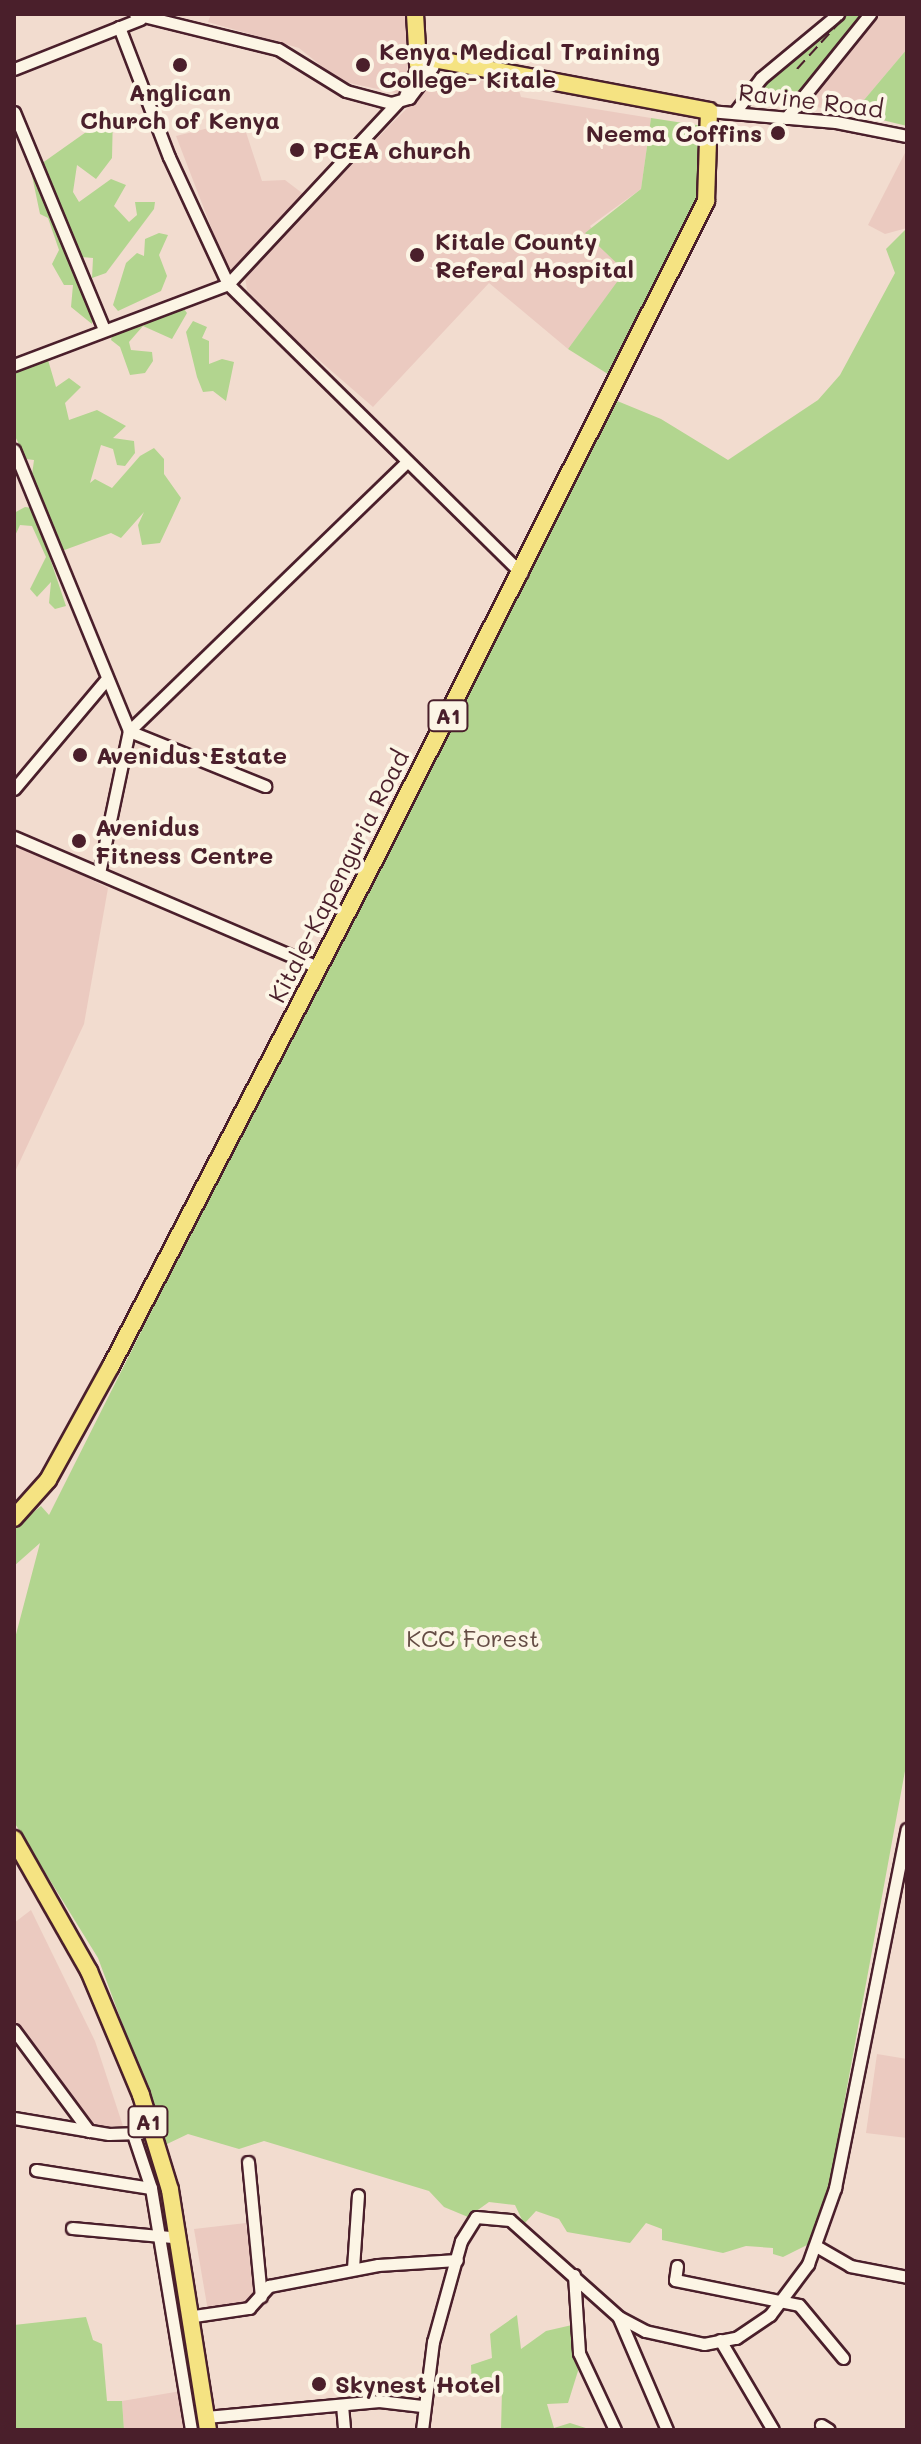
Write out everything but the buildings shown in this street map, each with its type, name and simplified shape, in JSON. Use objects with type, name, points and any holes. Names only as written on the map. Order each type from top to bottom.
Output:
[{"type":"highway","points":[[416,21],[425,61],[709,111]]},
{"type":"highway","name":"Kitale-Kapenguria Road","points":[[14,1518],[48,1480],[70,1444],[521,573],[701,217],[708,187],[709,111]]},
{"type":"highway","name":"A1","points":[[14,1839],[89,1971],[127,2056],[150,2129],[171,2236],[194,2316],[207,2424]]},
{"type":"street","points":[[735,112],[761,78],[838,14]]},
{"type":"street","points":[[786,118],[870,14]]},
{"type":"street","points":[[14,69],[119,27],[138,16],[278,49],[346,91],[401,101]]},
{"type":"street","points":[[119,27],[169,157],[228,284],[521,573]]},
{"type":"street","points":[[14,365],[228,284],[401,101],[425,61]]},
{"type":"street","name":"Ravine Road","points":[[709,111],[786,118],[907,136]]},
{"type":"street","points":[[14,112],[104,329]]},
{"type":"street","points":[[14,450],[105,681],[129,731],[265,786]]},
{"type":"street","points":[[99,873],[129,731],[407,462]]},
{"type":"street","points":[[14,789],[105,681]]},
{"type":"street","points":[[14,837],[317,967]]},
{"type":"street","points":[[422,2430],[422,2406],[433,2342],[469,2223],[501,2215],[619,2317],[668,2338],[704,2344],[755,2329],[784,2298],[816,2246],[835,2188],[907,1829]]},
{"type":"street","points":[[14,2030],[89,2131]]},
{"type":"street","points":[[14,2118],[89,2131],[133,2134],[150,2129]]},
{"type":"street","points":[[133,2134],[171,2236],[191,2430]]},
{"type":"street","points":[[248,2162],[261,2296]]},
{"type":"street","points":[[36,2170],[151,2188]]},
{"type":"street","points":[[353,2268],[358,2195]]},
{"type":"street","points":[[72,2228],[171,2236]]},
{"type":"street","points":[[816,2246],[850,2266],[907,2277]]},
{"type":"street","points":[[194,2316],[242,2310],[269,2286],[353,2268],[457,2260]]},
{"type":"street","points":[[677,2266],[675,2280],[784,2298],[799,2305],[843,2358]]},
{"type":"street","points":[[574,2275],[579,2353],[615,2430]]},
{"type":"street","points":[[619,2317],[667,2430]]},
{"type":"street","points":[[720,2340],[773,2430]]},
{"type":"street","points":[[207,2424],[342,2405],[405,2401],[422,2406]]},
{"type":"street","points":[[342,2405],[344,2430]]},
{"type":"shaded area","name":"Kenya Medical Training College- Kitale","points":[[211,14],[409,14],[407,81],[401,94],[340,81],[299,48],[208,22]]},
{"type":"shaded area","points":[[875,14],[907,14],[907,49],[853,113],[803,105]]},
{"type":"shaded area","name":"Kitale County Referal Hospital","points":[[449,75],[518,87],[521,97],[651,118],[641,189],[590,226],[626,271],[568,349],[489,283],[373,407],[297,341],[247,290],[245,277],[391,124],[435,81]]},
{"type":"shaded area","points":[[242,120],[262,181],[285,180],[306,196],[236,269],[228,271],[176,136]]},
{"type":"shaded area","points":[[907,149],[907,228],[885,234],[868,225]]},
{"type":"shaded area","points":[[14,841],[108,888],[84,1024],[14,1174]]},
{"type":"shaded area","points":[[31,1910],[95,2041],[123,2126],[95,2128],[14,2023],[14,1923]]},
{"type":"shaded area","points":[[877,2054],[907,2059],[907,2138],[866,2133]]},
{"type":"shaded area","points":[[246,2223],[257,2296],[244,2307],[208,2311],[194,2229]]},
{"type":"shaded area","points":[[181,2391],[186,2430],[124,2430],[122,2401]]},
{"type":"green space","points":[[828,14],[879,14],[803,105],[736,94]]},
{"type":"green space","points":[[907,49],[907,126],[853,113]]},
{"type":"green space","points":[[113,113],[112,158],[96,179],[77,165],[73,192],[79,202],[111,179],[126,185],[114,206],[129,222],[137,215],[135,202],[155,202],[154,209],[106,273],[92,278],[93,258],[82,257],[80,282],[93,309],[92,324],[71,307],[73,285],[64,285],[52,264],[59,250],[48,218],[40,214],[31,171]]},
{"type":"green space","points":[[651,118],[703,126],[699,204],[611,376],[568,349],[625,271],[585,233],[641,189]]},
{"type":"green space","name":"KCC Forest","points":[[907,228],[907,1760],[828,2191],[809,2244],[783,2257],[773,2254],[773,2248],[746,2246],[723,2253],[662,2240],[662,2229],[646,2223],[630,2243],[567,2232],[559,2219],[536,2211],[524,2224],[515,2205],[489,2202],[468,2217],[444,2207],[429,2191],[264,2141],[239,2149],[188,2134],[167,2144],[98,1958],[14,1822],[14,1642],[40,1543],[14,1566],[14,1528],[41,1506],[49,1515],[610,398],[661,419],[728,460],[818,400],[840,375],[895,273],[886,249]]},
{"type":"green space","points":[[159,233],[168,235],[159,255],[167,276],[161,291],[118,311],[113,305],[126,263],[137,253],[144,256],[145,239]]},
{"type":"green space","points":[[181,305],[187,313],[172,339],[143,326],[129,342],[131,350],[152,352],[153,361],[145,373],[130,375],[120,347],[111,340],[113,332]]},
{"type":"green space","points":[[193,321],[207,327],[202,338],[209,341],[209,364],[222,359],[234,362],[226,401],[213,391],[203,392],[186,332]]},
{"type":"green space","points":[[48,360],[56,387],[69,378],[81,387],[65,403],[69,420],[97,410],[126,426],[113,438],[134,441],[135,453],[125,466],[117,465],[113,449],[101,445],[90,483],[95,479],[112,488],[140,456],[154,448],[164,459],[164,474],[181,498],[160,543],[142,545],[138,525],[144,512],[121,538],[111,533],[59,552],[32,475],[34,460],[26,459],[14,434],[14,373],[26,363]]},
{"type":"green space","points":[[25,507],[33,508],[66,606],[55,609],[49,603],[51,582],[37,597],[30,589],[46,557],[32,526],[20,525],[14,538],[14,513]]},
{"type":"green space","points":[[517,2315],[521,2349],[546,2331],[572,2325],[578,2371],[568,2403],[547,2404],[554,2428],[570,2423],[592,2430],[501,2430],[502,2389],[472,2390],[471,2365],[492,2358],[490,2334]]},
{"type":"green space","points":[[86,2317],[93,2340],[102,2344],[107,2401],[122,2401],[124,2430],[14,2430],[14,2325]]},
{"type":"railway","points":[[797,69],[847,14]]},
{"type":"place","name":"Anglican Church of Kenya","points":[[180,65]]},
{"type":"place","name":"Kenya Medical Training College- Kitale","points":[[363,65]]},
{"type":"place","name":"Neema Coffins","points":[[778,133]]},
{"type":"place","name":"PCEA church","points":[[297,150]]},
{"type":"place","name":"Kitale County Referal Hospital","points":[[417,255]]},
{"type":"place","name":"Avenidus Estate","points":[[80,755]]},
{"type":"place","name":"Avenidus Fitness Centre","points":[[79,841]]},
{"type":"place","name":"Skynest Hotel","points":[[319,2384]]}]
